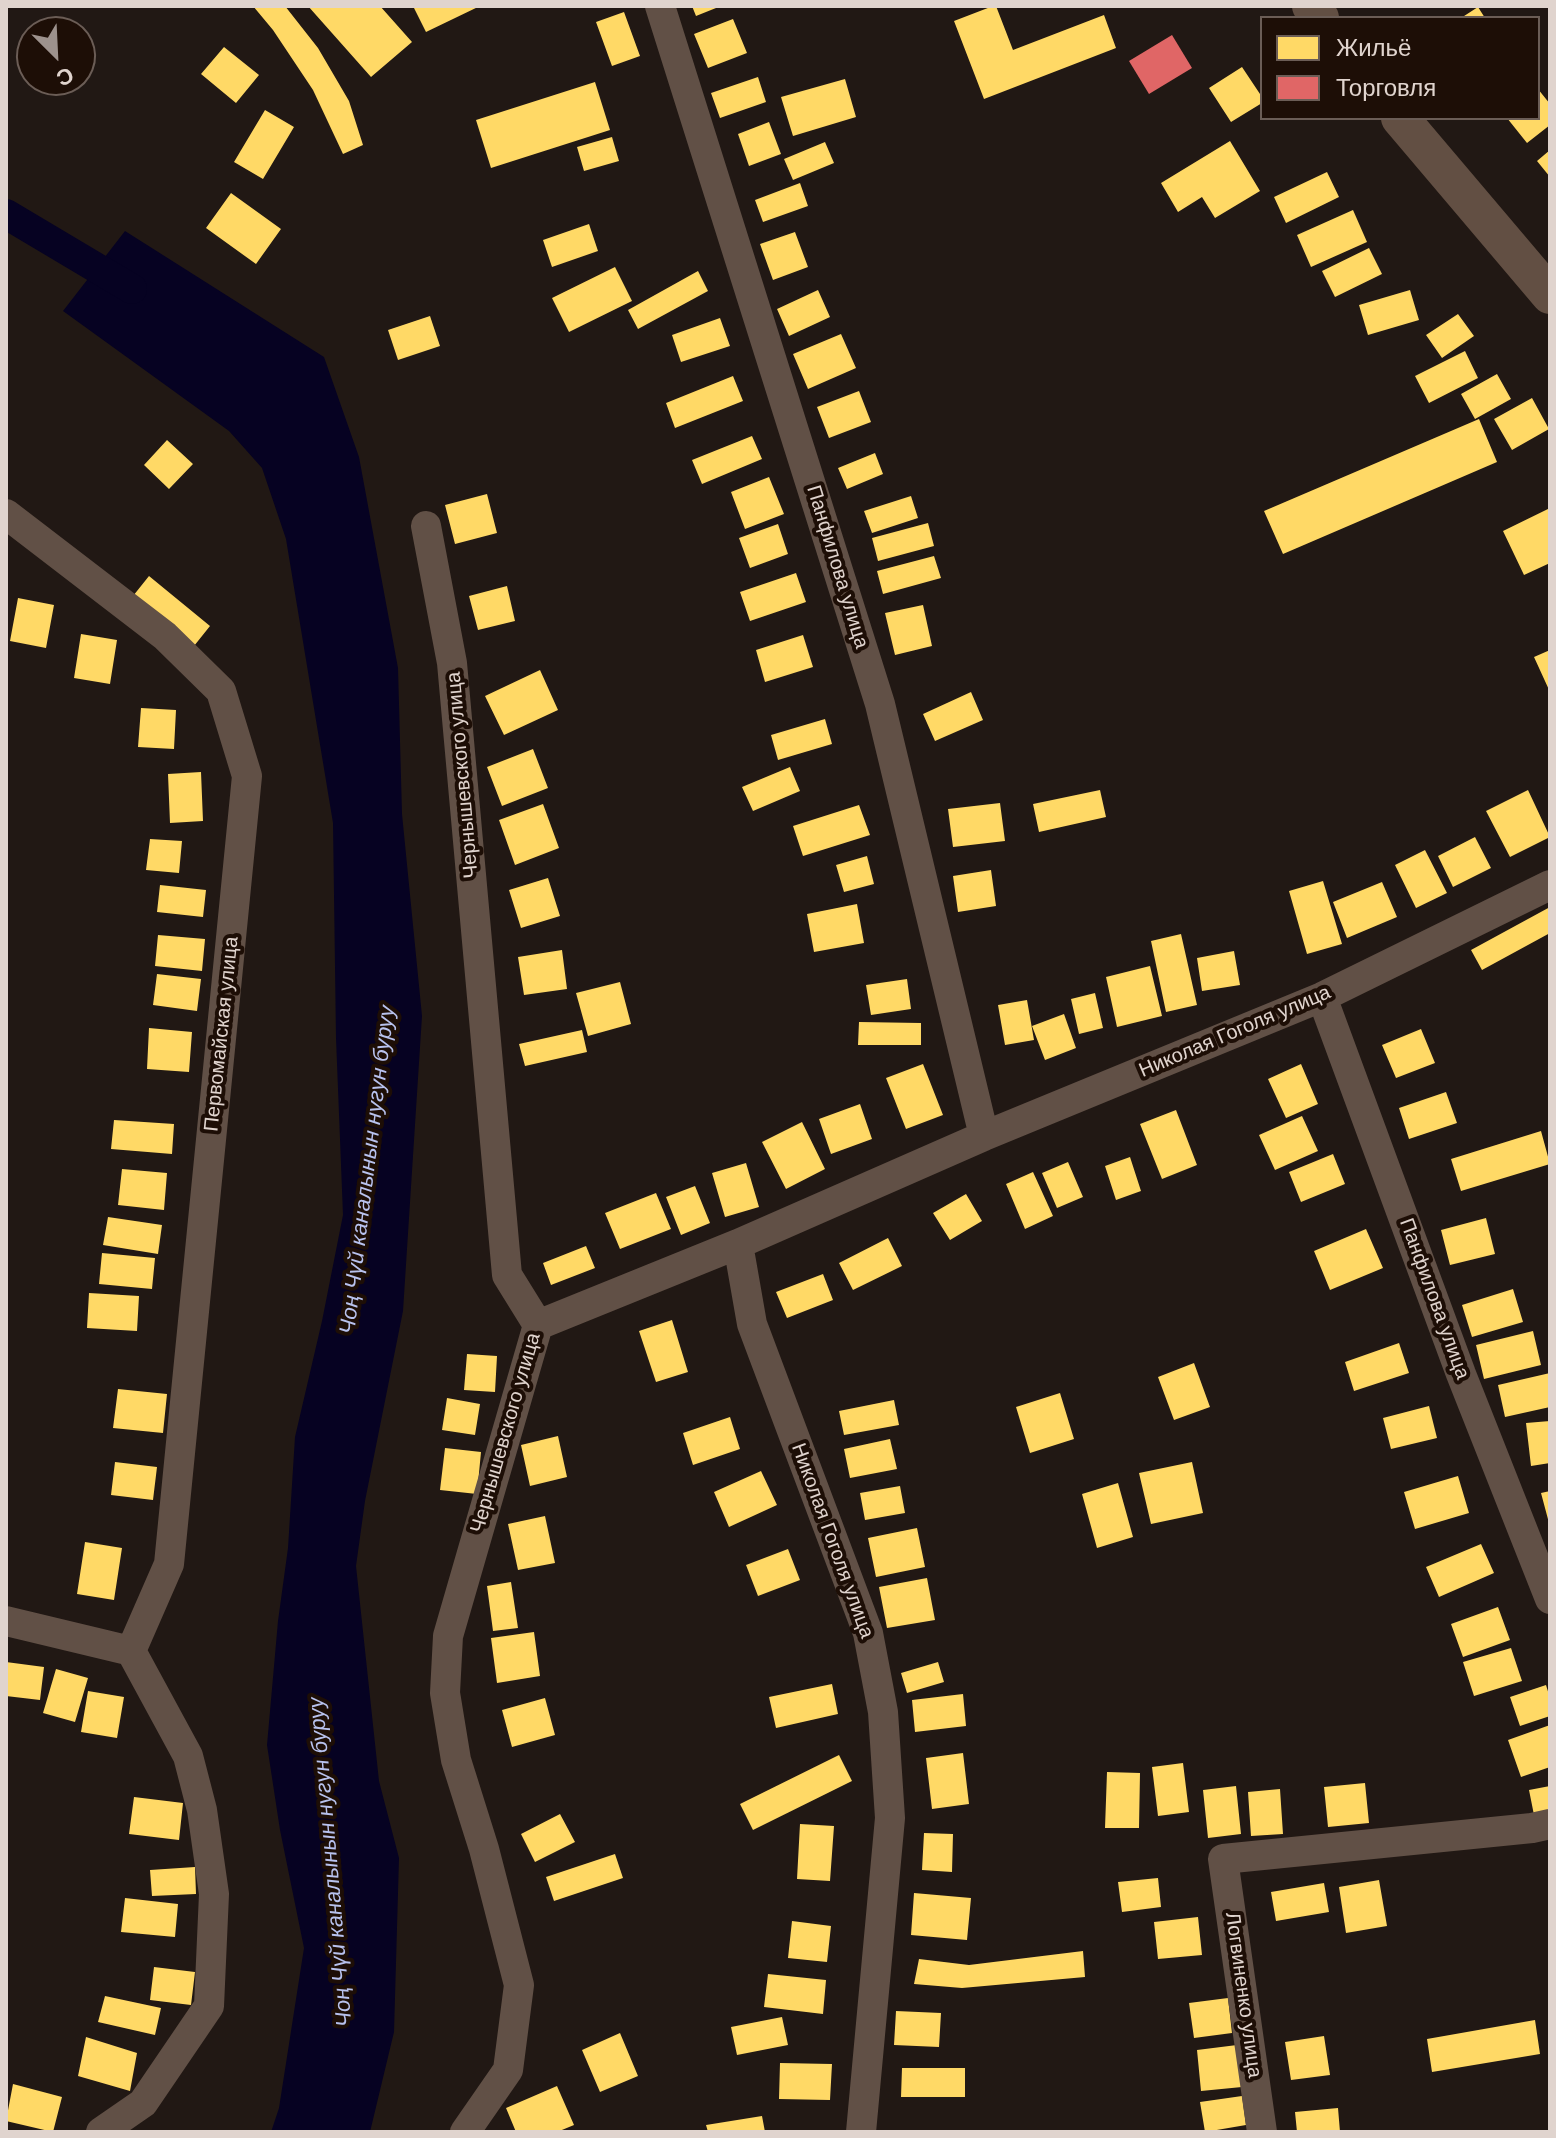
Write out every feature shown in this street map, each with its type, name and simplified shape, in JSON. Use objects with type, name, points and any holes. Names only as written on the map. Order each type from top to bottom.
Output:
[{"type":"main road","points":[[1402,120],[1550,295]]},
{"type":"street","name":"Панфилова улица","points":[[660,6],[880,704],[984,1136]]},
{"type":"street","name":"Первомайская улица","points":[[6,514],[165,636],[221,691],[247,776],[169,1564],[131,1651]]},
{"type":"street","name":"Чернышевского улица","points":[[426,526],[452,663],[507,1275],[538,1325],[448,1636],[445,1693],[456,1760],[484,1849],[519,1985],[508,2070],[465,2132]]},
{"type":"street","name":"Николая Гоголя улица","points":[[538,1325],[738,1244],[984,1136],[1322,997],[1550,885]]},
{"type":"street","name":"Панфилова улица","points":[[1322,997],[1461,1374],[1550,1599]]},
{"type":"street","name":"Николая Гоголя улица","points":[[738,1244],[752,1324],[868,1633],[883,1712],[890,1818],[861,2132]]},
{"type":"street","points":[[6,1621],[131,1651],[188,1756],[202,1810],[214,1894],[209,2006],[143,2103],[101,2132]]},
{"type":"street","name":"Логвиненко улица","points":[[1262,2132],[1223,1859],[1550,1824]]},
{"type":"water","points":[[125,231],[324,357],[359,457],[398,668],[402,814],[422,1016],[403,1311],[365,1501],[356,1566],[379,1781],[399,1858],[394,2032],[370,2132],[271,2132],[279,2108],[304,1948],[280,1830],[267,1745],[288,1548],[295,1437],[343,1215],[336,1038],[333,823],[286,539],[262,468],[229,431],[63,311]]},
{"type":"building: Жильё","points":[[253,6],[285,6],[318,48],[349,101],[363,145],[343,154],[313,90]]},
{"type":"building: Жильё","points":[[308,6],[380,6],[412,42],[371,77]]},
{"type":"building: Жильё","points":[[413,6],[480,6],[426,32]]},
{"type":"building: Жильё","points":[[692,6],[721,6],[696,16]]},
{"type":"building: Жильё","points":[[996,6],[1013,50],[1104,15],[1116,48],[984,99],[954,21]]},
{"type":"building: Жильё","points":[[1478,7],[1484,16],[1464,16]]},
{"type":"building: Жильё","points":[[624,12],[640,56],[612,66],[596,22]]},
{"type":"building: Жильё","points":[[733,19],[747,53],[708,68],[694,34]]},
{"type":"building: Жильё","points":[[224,47],[259,75],[236,103],[201,74]]},
{"type":"building: Жильё","points":[[1242,67],[1260,94],[1260,104],[1231,122],[1209,88]]},
{"type":"building: Жильё","points":[[758,77],[766,102],[720,118],[711,93]]},
{"type":"building: Жильё","points":[[845,79],[856,117],[793,136],[781,97]]},
{"type":"building: Жильё","points":[[595,82],[610,130],[491,168],[476,120]]},
{"type":"building: Жильё","points":[[1540,92],[1550,104],[1550,125],[1527,143],[1509,120],[1540,120]]},
{"type":"building: Жильё","points":[[265,110],[294,127],[263,179],[234,162]]},
{"type":"building: Жильё","points":[[769,122],[781,154],[749,166],[738,134]]},
{"type":"building: Жильё","points":[[612,137],[619,161],[584,171],[577,147]]},
{"type":"building: Жильё","points":[[1230,141],[1260,191],[1215,218],[1202,197],[1178,212],[1161,183]]},
{"type":"building: Жильё","points":[[825,142],[834,163],[793,180],[784,159]]},
{"type":"building: Жильё","points":[[1550,150],[1550,177],[1537,161]]},
{"type":"building: Жильё","points":[[1327,172],[1339,197],[1286,223],[1274,197]]},
{"type":"building: Жильё","points":[[800,183],[808,206],[763,222],[755,200]]},
{"type":"building: Жильё","points":[[231,193],[281,229],[256,264],[206,228]]},
{"type":"building: Жильё","points":[[1353,210],[1367,242],[1311,267],[1297,235]]},
{"type":"building: Жильё","points":[[589,224],[598,251],[552,267],[543,240]]},
{"type":"building: Жильё","points":[[795,232],[808,267],[773,280],[760,244]]},
{"type":"building: Жильё","points":[[1369,248],[1382,274],[1335,297],[1322,271]]},
{"type":"building: Жильё","points":[[615,267],[632,301],[569,332],[552,298]]},
{"type":"building: Жильё","points":[[698,271],[708,291],[638,329],[628,310]]},
{"type":"building: Жильё","points":[[818,290],[830,317],[789,336],[777,309]]},
{"type":"building: Жильё","points":[[1410,290],[1419,320],[1368,335],[1359,305]]},
{"type":"building: Жильё","points":[[1458,314],[1474,336],[1442,358],[1426,335]]},
{"type":"building: Жильё","points":[[430,316],[440,346],[398,360],[388,330]]},
{"type":"building: Жильё","points":[[720,318],[730,346],[681,362],[672,335]]},
{"type":"building: Жильё","points":[[841,334],[856,368],[808,389],[793,354]]},
{"type":"building: Жильё","points":[[1465,351],[1478,378],[1429,403],[1415,376]]},
{"type":"building: Жильё","points":[[1497,374],[1511,399],[1475,419],[1461,394]]},
{"type":"building: Жильё","points":[[733,376],[743,401],[675,428],[666,403]]},
{"type":"building: Жильё","points":[[859,391],[871,422],[829,438],[817,407]]},
{"type":"building: Жильё","points":[[1532,398],[1549,429],[1512,450],[1494,419]]},
{"type":"building: Жильё","points":[[1479,419],[1497,462],[1283,554],[1264,511]]},
{"type":"building: Жильё","points":[[752,436],[762,459],[702,484],[692,460]]},
{"type":"building: Жильё","points":[[167,440],[193,464],[169,489],[144,465]]},
{"type":"building: Жильё","points":[[875,453],[883,474],[847,489],[838,468]]},
{"type":"building: Жильё","points":[[769,477],[784,514],[745,529],[731,492]]},
{"type":"building: Жильё","points":[[487,494],[497,533],[455,544],[445,505]]},
{"type":"building: Жильё","points":[[911,496],[918,518],[872,533],[864,511]]},
{"type":"building: Жильё","points":[[1550,508],[1550,563],[1524,575],[1503,531]]},
{"type":"building: Жильё","points":[[928,523],[934,546],[878,561],[872,538]]},
{"type":"building: Жильё","points":[[778,524],[788,554],[750,568],[739,538]]},
{"type":"building: Жильё","points":[[934,556],[941,578],[883,594],[877,571]]},
{"type":"building: Жильё","points":[[796,573],[806,602],[750,621],[740,592]]},
{"type":"building: Жильё","points":[[149,576],[210,626],[190,651],[129,601]]},
{"type":"building: Жильё","points":[[507,586],[515,621],[478,630],[469,596]]},
{"type":"building: Жильё","points":[[18,598],[54,605],[46,648],[10,641]]},
{"type":"building: Жильё","points":[[923,605],[932,646],[895,655],[885,613]]},
{"type":"building: Жильё","points":[[81,634],[117,640],[110,684],[74,678]]},
{"type":"building: Жильё","points":[[803,635],[813,667],[765,682],[756,650]]},
{"type":"building: Жильё","points":[[1550,650],[1550,692],[1534,657]]},
{"type":"building: Жильё","points":[[540,670],[558,710],[504,735],[485,696]]},
{"type":"building: Жильё","points":[[971,692],[983,720],[935,741],[923,714]]},
{"type":"building: Жильё","points":[[141,708],[176,710],[174,749],[138,747]]},
{"type":"building: Жильё","points":[[825,719],[832,744],[778,760],[771,735]]},
{"type":"building: Жильё","points":[[533,749],[548,788],[502,806],[487,767]]},
{"type":"building: Жильё","points":[[790,767],[800,791],[753,811],[742,787]]},
{"type":"building: Жильё","points":[[201,772],[203,821],[170,823],[168,774]]},
{"type":"building: Жильё","points":[[1100,790],[1106,817],[1039,832],[1033,804]]},
{"type":"building: Жильё","points":[[1528,790],[1550,837],[1510,857],[1486,811]]},
{"type":"building: Жильё","points":[[1000,803],[1005,841],[953,847],[948,809]]},
{"type":"building: Жильё","points":[[543,804],[559,848],[515,865],[499,820]]},
{"type":"building: Жильё","points":[[859,805],[870,835],[803,856],[793,826]]},
{"type":"building: Жильё","points":[[1475,837],[1491,868],[1453,887],[1438,856]]},
{"type":"building: Жильё","points":[[150,839],[182,841],[179,873],[146,870]]},
{"type":"building: Жильё","points":[[1425,850],[1447,893],[1416,908],[1395,865]]},
{"type":"building: Жильё","points":[[867,856],[874,884],[844,892],[836,865]]},
{"type":"building: Жильё","points":[[991,870],[996,906],[958,912],[953,876]]},
{"type":"building: Жильё","points":[[548,878],[560,916],[521,928],[509,890]]},
{"type":"building: Жильё","points":[[1323,881],[1342,944],[1307,954],[1289,891]]},
{"type":"building: Жильё","points":[[1382,882],[1397,917],[1347,938],[1333,902]]},
{"type":"building: Жильё","points":[[160,885],[206,890],[203,917],[157,912]]},
{"type":"building: Жильё","points":[[857,904],[864,943],[814,952],[807,914]]},
{"type":"building: Жильё","points":[[1550,907],[1550,933],[1482,970],[1471,950]]},
{"type":"building: Жильё","points":[[1181,934],[1197,1005],[1166,1012],[1151,941]]},
{"type":"building: Жильё","points":[[158,935],[205,939],[202,971],[155,966]]},
{"type":"building: Жильё","points":[[562,950],[567,989],[524,995],[518,957]]},
{"type":"building: Жильё","points":[[1234,951],[1240,985],[1202,991],[1197,958]]},
{"type":"building: Жильё","points":[[1150,966],[1162,1016],[1117,1027],[1106,977]]},
{"type":"building: Жильё","points":[[157,974],[201,979],[197,1011],[153,1005]]},
{"type":"building: Жильё","points":[[907,979],[911,1009],[871,1015],[866,985]]},
{"type":"building: Жильё","points":[[620,982],[631,1024],[588,1036],[576,993]]},
{"type":"building: Жильё","points":[[1095,993],[1103,1028],[1079,1034],[1071,999]]},
{"type":"building: Жильё","points":[[1027,1000],[1034,1040],[1005,1045],[998,1005]]},
{"type":"building: Жильё","points":[[1064,1014],[1076,1048],[1045,1060],[1032,1026]]},
{"type":"building: Жильё","points":[[859,1022],[921,1023],[921,1045],[858,1045]]},
{"type":"building: Жильё","points":[[149,1028],[192,1032],[189,1072],[147,1069]]},
{"type":"building: Жильё","points":[[1421,1029],[1435,1063],[1396,1078],[1382,1045]]},
{"type":"building: Жильё","points":[[582,1030],[587,1052],[525,1066],[519,1044]]},
{"type":"building: Жильё","points":[[923,1064],[943,1115],[906,1129],[886,1078]]},
{"type":"building: Жильё","points":[[1301,1064],[1318,1104],[1286,1118],[1268,1079]]},
{"type":"building: Жильё","points":[[1446,1092],[1457,1123],[1409,1139],[1399,1108]]},
{"type":"building: Жильё","points":[[860,1104],[872,1139],[831,1154],[819,1119]]},
{"type":"building: Жильё","points":[[1176,1110],[1197,1165],[1162,1179],[1140,1124]]},
{"type":"building: Жильё","points":[[1302,1116],[1318,1151],[1275,1170],[1259,1135]]},
{"type":"building: Жильё","points":[[114,1120],[174,1124],[172,1154],[111,1149]]},
{"type":"building: Жильё","points":[[802,1122],[825,1169],[786,1189],[762,1142]]},
{"type":"building: Жильё","points":[[1541,1131],[1550,1164],[1461,1191],[1451,1159]]},
{"type":"building: Жильё","points":[[1333,1154],[1345,1184],[1301,1202],[1289,1172]]},
{"type":"building: Жильё","points":[[1130,1157],[1141,1191],[1116,1200],[1105,1166]]},
{"type":"building: Жильё","points":[[1068,1162],[1083,1197],[1057,1208],[1042,1173]]},
{"type":"building: Жильё","points":[[746,1163],[759,1207],[725,1217],[712,1173]]},
{"type":"building: Жильё","points":[[122,1169],[167,1173],[164,1210],[118,1205]]},
{"type":"building: Жильё","points":[[1033,1172],[1053,1216],[1025,1229],[1006,1184]]},
{"type":"building: Жильё","points":[[695,1186],[710,1223],[681,1235],[666,1197]]},
{"type":"building: Жильё","points":[[656,1193],[671,1229],[620,1249],[605,1213]]},
{"type":"building: Жильё","points":[[966,1194],[982,1221],[950,1240],[933,1213]]},
{"type":"building: Жильё","points":[[108,1217],[162,1225],[158,1254],[103,1245]]},
{"type":"building: Жильё","points":[[1486,1218],[1495,1254],[1450,1265],[1441,1230]]},
{"type":"building: Жильё","points":[[1366,1229],[1383,1268],[1330,1290],[1314,1251]]},
{"type":"building: Жильё","points":[[888,1238],[902,1266],[853,1290],[839,1263]]},
{"type":"building: Жильё","points":[[586,1246],[595,1268],[551,1285],[543,1263]]},
{"type":"building: Жильё","points":[[102,1253],[155,1258],[152,1289],[99,1284]]},
{"type":"building: Жильё","points":[[823,1274],[833,1300],[787,1318],[776,1292]]},
{"type":"building: Жильё","points":[[1513,1289],[1523,1322],[1472,1337],[1462,1305]]},
{"type":"building: Жильё","points":[[89,1293],[139,1296],[137,1331],[87,1328]]},
{"type":"building: Жильё","points":[[672,1320],[688,1372],[656,1382],[639,1331]]},
{"type":"building: Жильё","points":[[1533,1331],[1541,1365],[1484,1379],[1476,1345]]},
{"type":"building: Жильё","points":[[1399,1343],[1409,1373],[1354,1391],[1345,1362]]},
{"type":"building: Жильё","points":[[467,1354],[497,1356],[495,1392],[464,1390]]},
{"type":"building: Жильё","points":[[1194,1363],[1210,1407],[1174,1420],[1158,1377]]},
{"type":"building: Жильё","points":[[1550,1373],[1550,1407],[1505,1417],[1498,1385]]},
{"type":"building: Жильё","points":[[118,1389],[167,1394],[163,1433],[113,1428]]},
{"type":"building: Жильё","points":[[1060,1393],[1074,1439],[1030,1453],[1016,1407]]},
{"type":"building: Жильё","points":[[447,1398],[480,1404],[475,1435],[442,1430]]},
{"type":"building: Жильё","points":[[894,1400],[899,1425],[844,1435],[839,1411]]},
{"type":"building: Жильё","points":[[1429,1406],[1437,1438],[1391,1449],[1383,1418]]},
{"type":"building: Жильё","points":[[730,1417],[740,1449],[693,1465],[683,1433]]},
{"type":"building: Жильё","points":[[1550,1421],[1550,1463],[1531,1466],[1526,1423]]},
{"type":"building: Жильё","points":[[558,1436],[567,1477],[530,1486],[521,1445]]},
{"type":"building: Жильё","points":[[890,1439],[897,1469],[850,1478],[844,1449]]},
{"type":"building: Жильё","points":[[445,1448],[481,1452],[477,1494],[440,1490]]},
{"type":"building: Жильё","points":[[115,1462],[157,1467],[153,1500],[111,1495]]},
{"type":"building: Жильё","points":[[1192,1462],[1203,1513],[1151,1524],[1139,1473]]},
{"type":"building: Жильё","points":[[761,1471],[777,1505],[729,1527],[714,1492]]},
{"type":"building: Жильё","points":[[1458,1476],[1469,1513],[1415,1529],[1404,1492]]},
{"type":"building: Жильё","points":[[1118,1483],[1133,1537],[1097,1548],[1082,1494]]},
{"type":"building: Жильё","points":[[900,1486],[905,1513],[865,1520],[860,1493]]},
{"type":"building: Жильё","points":[[1550,1491],[1550,1523],[1549,1523],[1541,1493]]},
{"type":"building: Жильё","points":[[545,1516],[555,1563],[518,1570],[508,1524]]},
{"type":"building: Жильё","points":[[917,1528],[925,1567],[876,1577],[868,1538]]},
{"type":"building: Жильё","points":[[85,1542],[122,1548],[114,1600],[77,1594]]},
{"type":"building: Жильё","points":[[1481,1544],[1494,1573],[1439,1597],[1426,1567]]},
{"type":"building: Жильё","points":[[788,1549],[800,1580],[758,1596],[746,1565]]},
{"type":"building: Жильё","points":[[927,1578],[935,1620],[887,1628],[879,1587]]},
{"type":"building: Жильё","points":[[511,1582],[518,1628],[493,1631],[487,1586]]},
{"type":"building: Жильё","points":[[1498,1607],[1510,1640],[1463,1657],[1451,1624]]},
{"type":"building: Жильё","points":[[534,1632],[540,1676],[497,1683],[491,1638]]},
{"type":"building: Жильё","points":[[1511,1648],[1522,1681],[1474,1696],[1463,1662]]},
{"type":"building: Жильё","points":[[6,1662],[44,1667],[40,1700],[6,1696]]},
{"type":"building: Жильё","points":[[938,1662],[944,1682],[907,1693],[901,1673]]},
{"type":"building: Жильё","points":[[56,1669],[88,1678],[75,1722],[43,1713]]},
{"type":"building: Жильё","points":[[832,1684],[838,1714],[776,1728],[769,1697]]},
{"type":"building: Жильё","points":[[1546,1685],[1550,1716],[1520,1726],[1510,1697]]},
{"type":"building: Жильё","points":[[88,1691],[124,1697],[117,1738],[81,1732]]},
{"type":"building: Жильё","points":[[963,1694],[966,1726],[915,1732],[912,1700]]},
{"type":"building: Жильё","points":[[545,1698],[555,1735],[512,1747],[502,1710]]},
{"type":"building: Жильё","points":[[1550,1725],[1550,1767],[1521,1777],[1508,1740]]},
{"type":"building: Жильё","points":[[963,1753],[969,1804],[932,1809],[926,1758]]},
{"type":"building: Жильё","points":[[839,1755],[852,1781],[753,1830],[740,1804]]},
{"type":"building: Жильё","points":[[1183,1763],[1189,1812],[1158,1816],[1152,1767]]},
{"type":"building: Жильё","points":[[1107,1772],[1140,1773],[1139,1828],[1105,1828]]},
{"type":"building: Жильё","points":[[1365,1783],[1369,1823],[1328,1827],[1324,1787]]},
{"type":"building: Жильё","points":[[1236,1786],[1241,1834],[1208,1838],[1203,1790]]},
{"type":"building: Жильё","points":[[1550,1786],[1550,1812],[1534,1815],[1529,1790]]},
{"type":"building: Жильё","points":[[1280,1789],[1283,1834],[1251,1836],[1248,1792]]},
{"type":"building: Жильё","points":[[134,1797],[183,1803],[179,1840],[129,1834]]},
{"type":"building: Жильё","points":[[560,1814],[575,1842],[535,1862],[521,1834]]},
{"type":"building: Жильё","points":[[800,1824],[834,1826],[830,1881],[797,1879]]},
{"type":"building: Жильё","points":[[924,1833],[953,1834],[952,1872],[922,1870]]},
{"type":"building: Жильё","points":[[615,1854],[623,1878],[554,1901],[546,1877]]},
{"type":"building: Жильё","points":[[195,1867],[196,1894],[152,1896],[150,1870]]},
{"type":"building: Жильё","points":[[1158,1878],[1161,1907],[1122,1912],[1118,1882]]},
{"type":"building: Жильё","points":[[1379,1880],[1387,1926],[1346,1933],[1339,1887]]},
{"type":"building: Жильё","points":[[1324,1883],[1329,1912],[1276,1921],[1271,1892]]},
{"type":"building: Жильё","points":[[914,1893],[971,1898],[967,1940],[911,1935]]},
{"type":"building: Жильё","points":[[125,1898],[178,1904],[175,1937],[121,1932]]},
{"type":"building: Жильё","points":[[1198,1917],[1202,1955],[1158,1959],[1154,1922]]},
{"type":"building: Жильё","points":[[792,1921],[831,1926],[827,1962],[788,1958]]},
{"type":"building: Жильё","points":[[1083,1951],[1085,1977],[962,1988],[914,1984],[919,1959],[969,1965]]},
{"type":"building: Жильё","points":[[154,1967],[195,1972],[191,2005],[150,2000]]},
{"type":"building: Жильё","points":[[768,1974],[826,1980],[823,2014],[764,2007]]},
{"type":"building: Жильё","points":[[105,1996],[161,2008],[155,2035],[98,2022]]},
{"type":"building: Жильё","points":[[1228,1998],[1232,2033],[1194,2038],[1189,2003]]},
{"type":"building: Жильё","points":[[896,2011],[941,2013],[939,2047],[894,2045]]},
{"type":"building: Жильё","points":[[782,2017],[788,2045],[737,2055],[731,2027]]},
{"type":"building: Жильё","points":[[1535,2020],[1540,2054],[1432,2072],[1427,2039]]},
{"type":"building: Жильё","points":[[620,2033],[638,2076],[600,2092],[582,2050]]},
{"type":"building: Жильё","points":[[1324,2036],[1330,2075],[1291,2080],[1285,2042]]},
{"type":"building: Жильё","points":[[86,2037],[137,2053],[130,2091],[78,2076]]},
{"type":"building: Жильё","points":[[1237,2045],[1242,2087],[1201,2091],[1197,2050]]},
{"type":"building: Жильё","points":[[780,2063],[832,2064],[830,2100],[779,2099]]},
{"type":"building: Жильё","points":[[902,2068],[965,2068],[965,2097],[901,2097]]},
{"type":"building: Жильё","points":[[13,2084],[62,2097],[53,2132],[6,2121]]},
{"type":"building: Жильё","points":[[557,2086],[574,2125],[557,2132],[516,2132],[506,2108]]},
{"type":"building: Жильё","points":[[1242,2096],[1246,2125],[1205,2132],[1200,2102]]},
{"type":"building: Жильё","points":[[1338,2108],[1340,2132],[1297,2132],[1295,2112]]},
{"type":"building: Жильё","points":[[762,2116],[765,2132],[708,2132],[706,2125]]},
{"type":"building: Торговля","points":[[1172,35],[1192,68],[1149,94],[1129,61]]},
{"type":"waterway","name":"Чоң Чүй каналынын нугун буруу","points":[[6,214],[132,289]]}]
